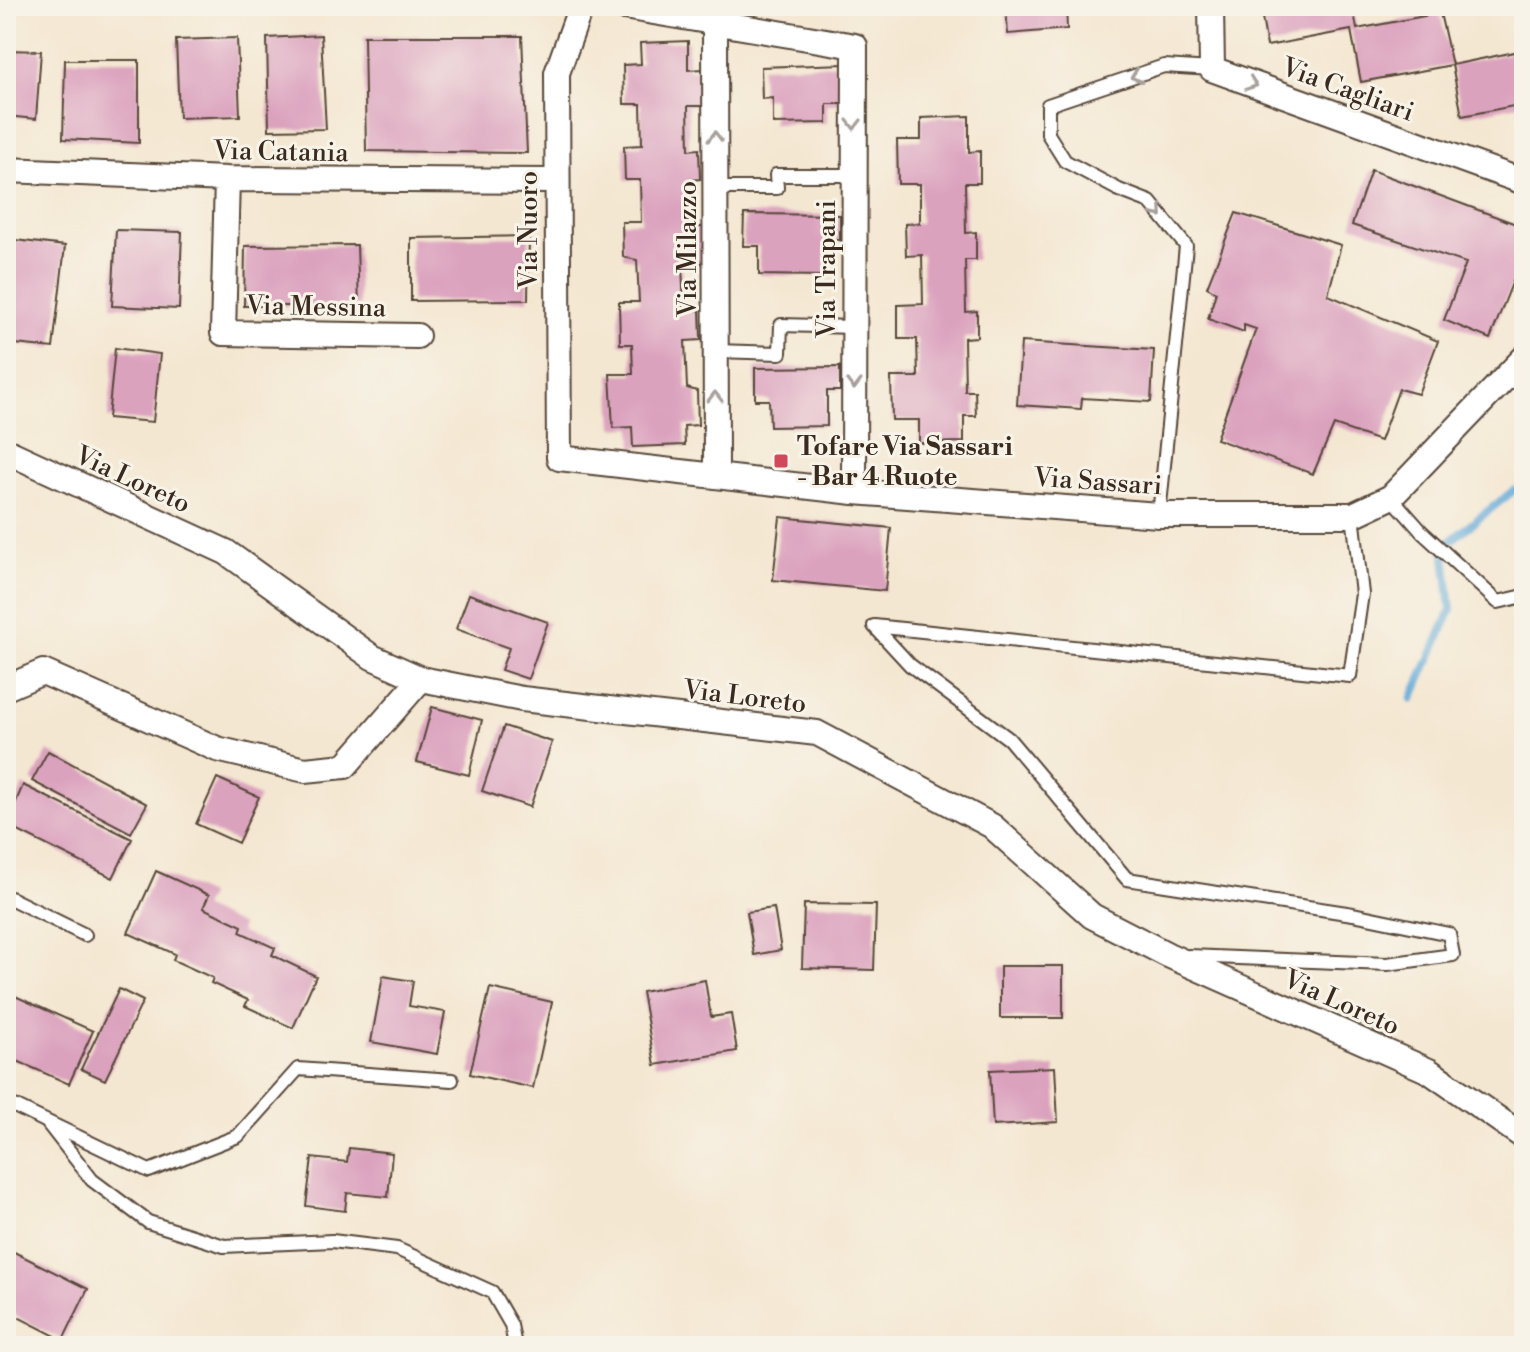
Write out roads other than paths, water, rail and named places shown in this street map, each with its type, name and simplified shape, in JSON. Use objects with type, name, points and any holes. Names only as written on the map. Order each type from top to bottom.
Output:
[{"type":"street","name":"Via Nuoro","points":[[559,458],[555,181],[557,73],[581,6]]},
{"type":"street","points":[[618,6],[715,22]]},
{"type":"street","points":[[1211,6],[1212,69]]},
{"type":"street","name":"Via Trapani","points":[[715,22],[855,46],[854,492]]},
{"type":"street","name":"Via Milazzo","points":[[715,22],[716,475]]},
{"type":"street","name":"Via Cagliari","points":[[1212,69],[1524,182]]},
{"type":"street","name":"Via Catania","points":[[6,170],[227,179],[555,181]]},
{"type":"street","name":"Via Messina","points":[[227,179],[223,333],[417,336]]},
{"type":"street","name":"Via Sassari","points":[[559,458],[854,492],[1159,515],[1353,515],[1391,497],[1524,358]]},
{"type":"street","name":"Via Loreto","points":[[6,451],[226,552],[372,657],[421,679],[522,699],[817,733],[992,826],[1092,916],[1168,955],[1429,1071],[1524,1137]]},
{"type":"street","points":[[6,688],[43,672],[217,749],[305,770],[345,766],[421,679]]},
{"type":"lane","points":[[1159,515],[1186,246],[1150,202],[1119,190],[1065,161],[1048,134],[1048,105],[1164,66],[1212,69]]},
{"type":"lane","points":[[715,188],[777,188],[776,175],[854,175]]},
{"type":"lane","points":[[715,351],[780,353],[781,325],[854,327]]},
{"type":"lane","points":[[1391,497],[1422,532],[1498,602],[1524,596]]},
{"type":"lane","points":[[1168,955],[1387,964],[1453,955],[1449,934],[1353,914],[1127,879],[1009,739],[910,665],[874,626],[1350,676],[1362,594],[1353,515]]},
{"type":"lane","points":[[6,896],[85,935]]},
{"type":"lane","points":[[6,1102],[149,1171],[238,1136],[298,1069],[452,1080]]},
{"type":"lane","points":[[46,1121],[92,1180],[148,1222],[224,1246],[332,1241],[397,1249],[492,1292],[511,1325],[515,1346]]},
{"type":"waterway","points":[[1412,699],[1451,610],[1444,546],[1513,491],[1524,488]]},
{"type":"place","name":"Tofare Via Sassari - Bar 4 Ruote","points":[[781,461]]}]
